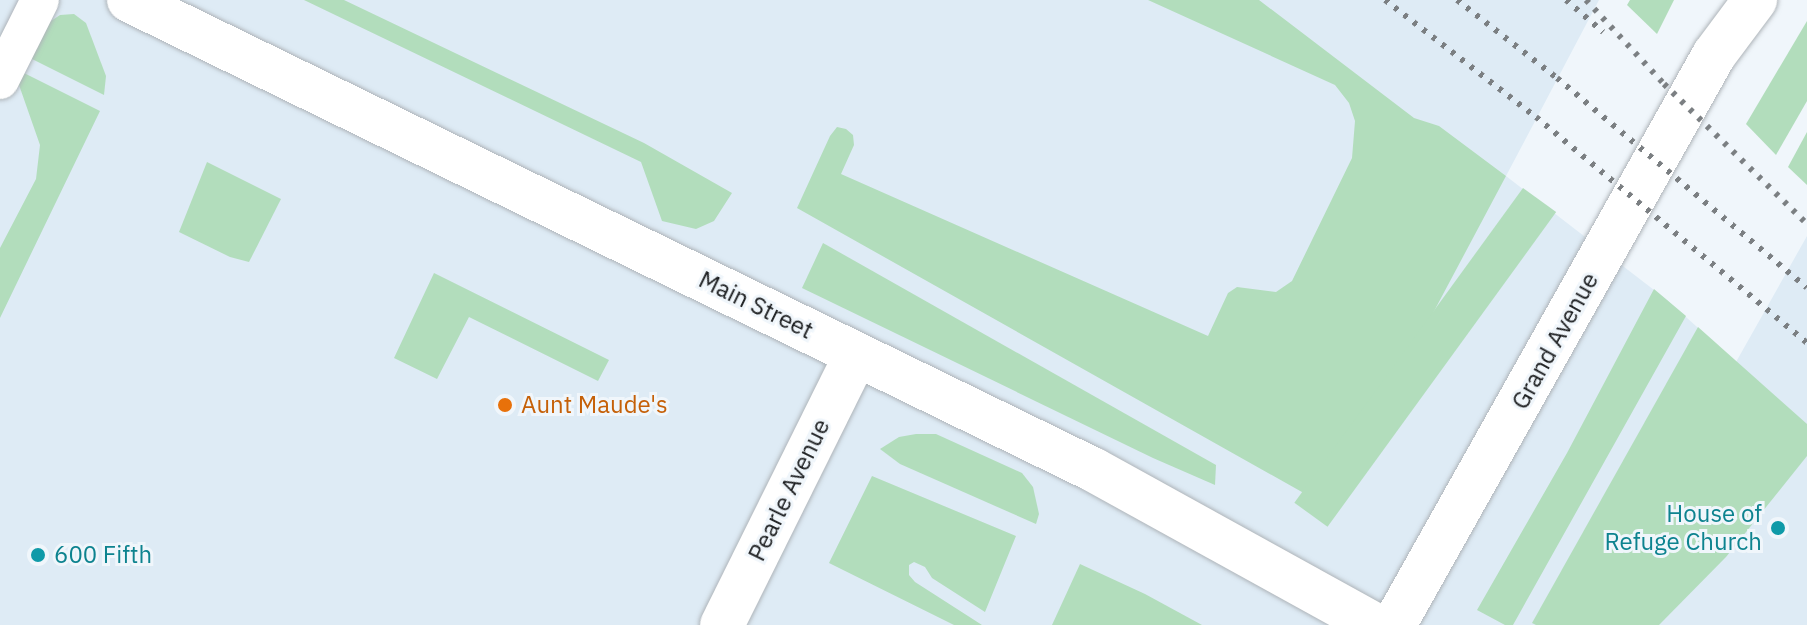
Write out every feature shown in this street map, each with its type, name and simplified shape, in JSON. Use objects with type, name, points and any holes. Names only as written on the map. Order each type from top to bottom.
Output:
[{"type":"street","name":"Main Street","points":[[129,0],[1094,470],[1375,625]]},
{"type":"street","name":"Grand Avenue","points":[[1714,55],[1735,0]]},
{"type":"street","name":"Grand Avenue","points":[[1394,625],[1714,55],[1755,0]]},
{"type":"street","name":"Pearle Avenue","points":[[722,625],[856,355]]},
{"type":"lane","points":[[0,80],[40,0]]},
{"type":"shaded area","points":[[0,0],[1599,0],[1506,176],[1667,300],[1736,362],[1807,236],[1807,625],[0,625]]},
{"type":"green space","points":[[304,0],[344,0],[644,143],[732,193],[714,221],[696,229],[662,221],[641,162]]},
{"type":"green space","points":[[1148,0],[1259,0],[1414,118],[1439,126],[1506,176],[1375,422],[1325,505],[797,208],[830,136],[837,127],[846,129],[853,135],[854,145],[841,174],[1208,336],[1228,293],[1237,287],[1276,292],[1292,281],[1352,158],[1355,121],[1349,103],[1335,85]]},
{"type":"green space","points":[[1630,0],[1674,0],[1657,34],[1627,5]]},
{"type":"green space","points":[[74,14],[86,23],[106,76],[104,95],[28,57],[45,25],[60,15]]},
{"type":"green space","points":[[1807,21],[1807,101],[1776,155],[1746,124]]},
{"type":"green space","points":[[22,72],[100,111],[0,318],[0,248],[36,179],[40,145],[19,85]]},
{"type":"green space","points":[[1807,132],[1807,185],[1788,167]]},
{"type":"green space","points":[[207,162],[281,199],[249,262],[230,257],[179,232]]},
{"type":"green space","points":[[1523,188],[1556,212],[1328,527],[1294,503]]},
{"type":"green space","points":[[823,243],[1216,465],[1215,485],[802,288]]},
{"type":"green space","points":[[434,273],[609,360],[598,381],[469,317],[437,379],[394,358]]},
{"type":"green space","points":[[1654,289],[1686,316],[1513,625],[1505,625],[1477,610],[1567,453]]},
{"type":"green space","points":[[1698,327],[1807,424],[1807,456],[1726,557],[1659,625],[1532,623]]},
{"type":"green space","points":[[936,434],[1022,473],[1033,487],[1039,514],[1036,524],[900,464],[880,449],[899,437]]},
{"type":"green space","points":[[872,476],[1016,536],[985,612],[932,578],[925,567],[914,562],[909,565],[909,575],[915,582],[982,625],[954,625],[829,563]]},
{"type":"green space","points":[[1080,564],[1145,594],[1202,625],[1052,625]]},
{"type":"railway","points":[[1385,0],[1536,117],[1807,343]]},
{"type":"railway","points":[[1457,0],[1557,78],[1807,288]]},
{"type":"railway","points":[[1566,0],[1603,32]]},
{"type":"railway","points":[[1586,0],[1664,84],[1807,224]]},
{"type":"place","name":"Aunt Maude's","points":[[505,405]]},
{"type":"place","name":"House of Refuge Church","points":[[1778,528]]},
{"type":"place","name":"600 Fifth","points":[[38,555]]}]
